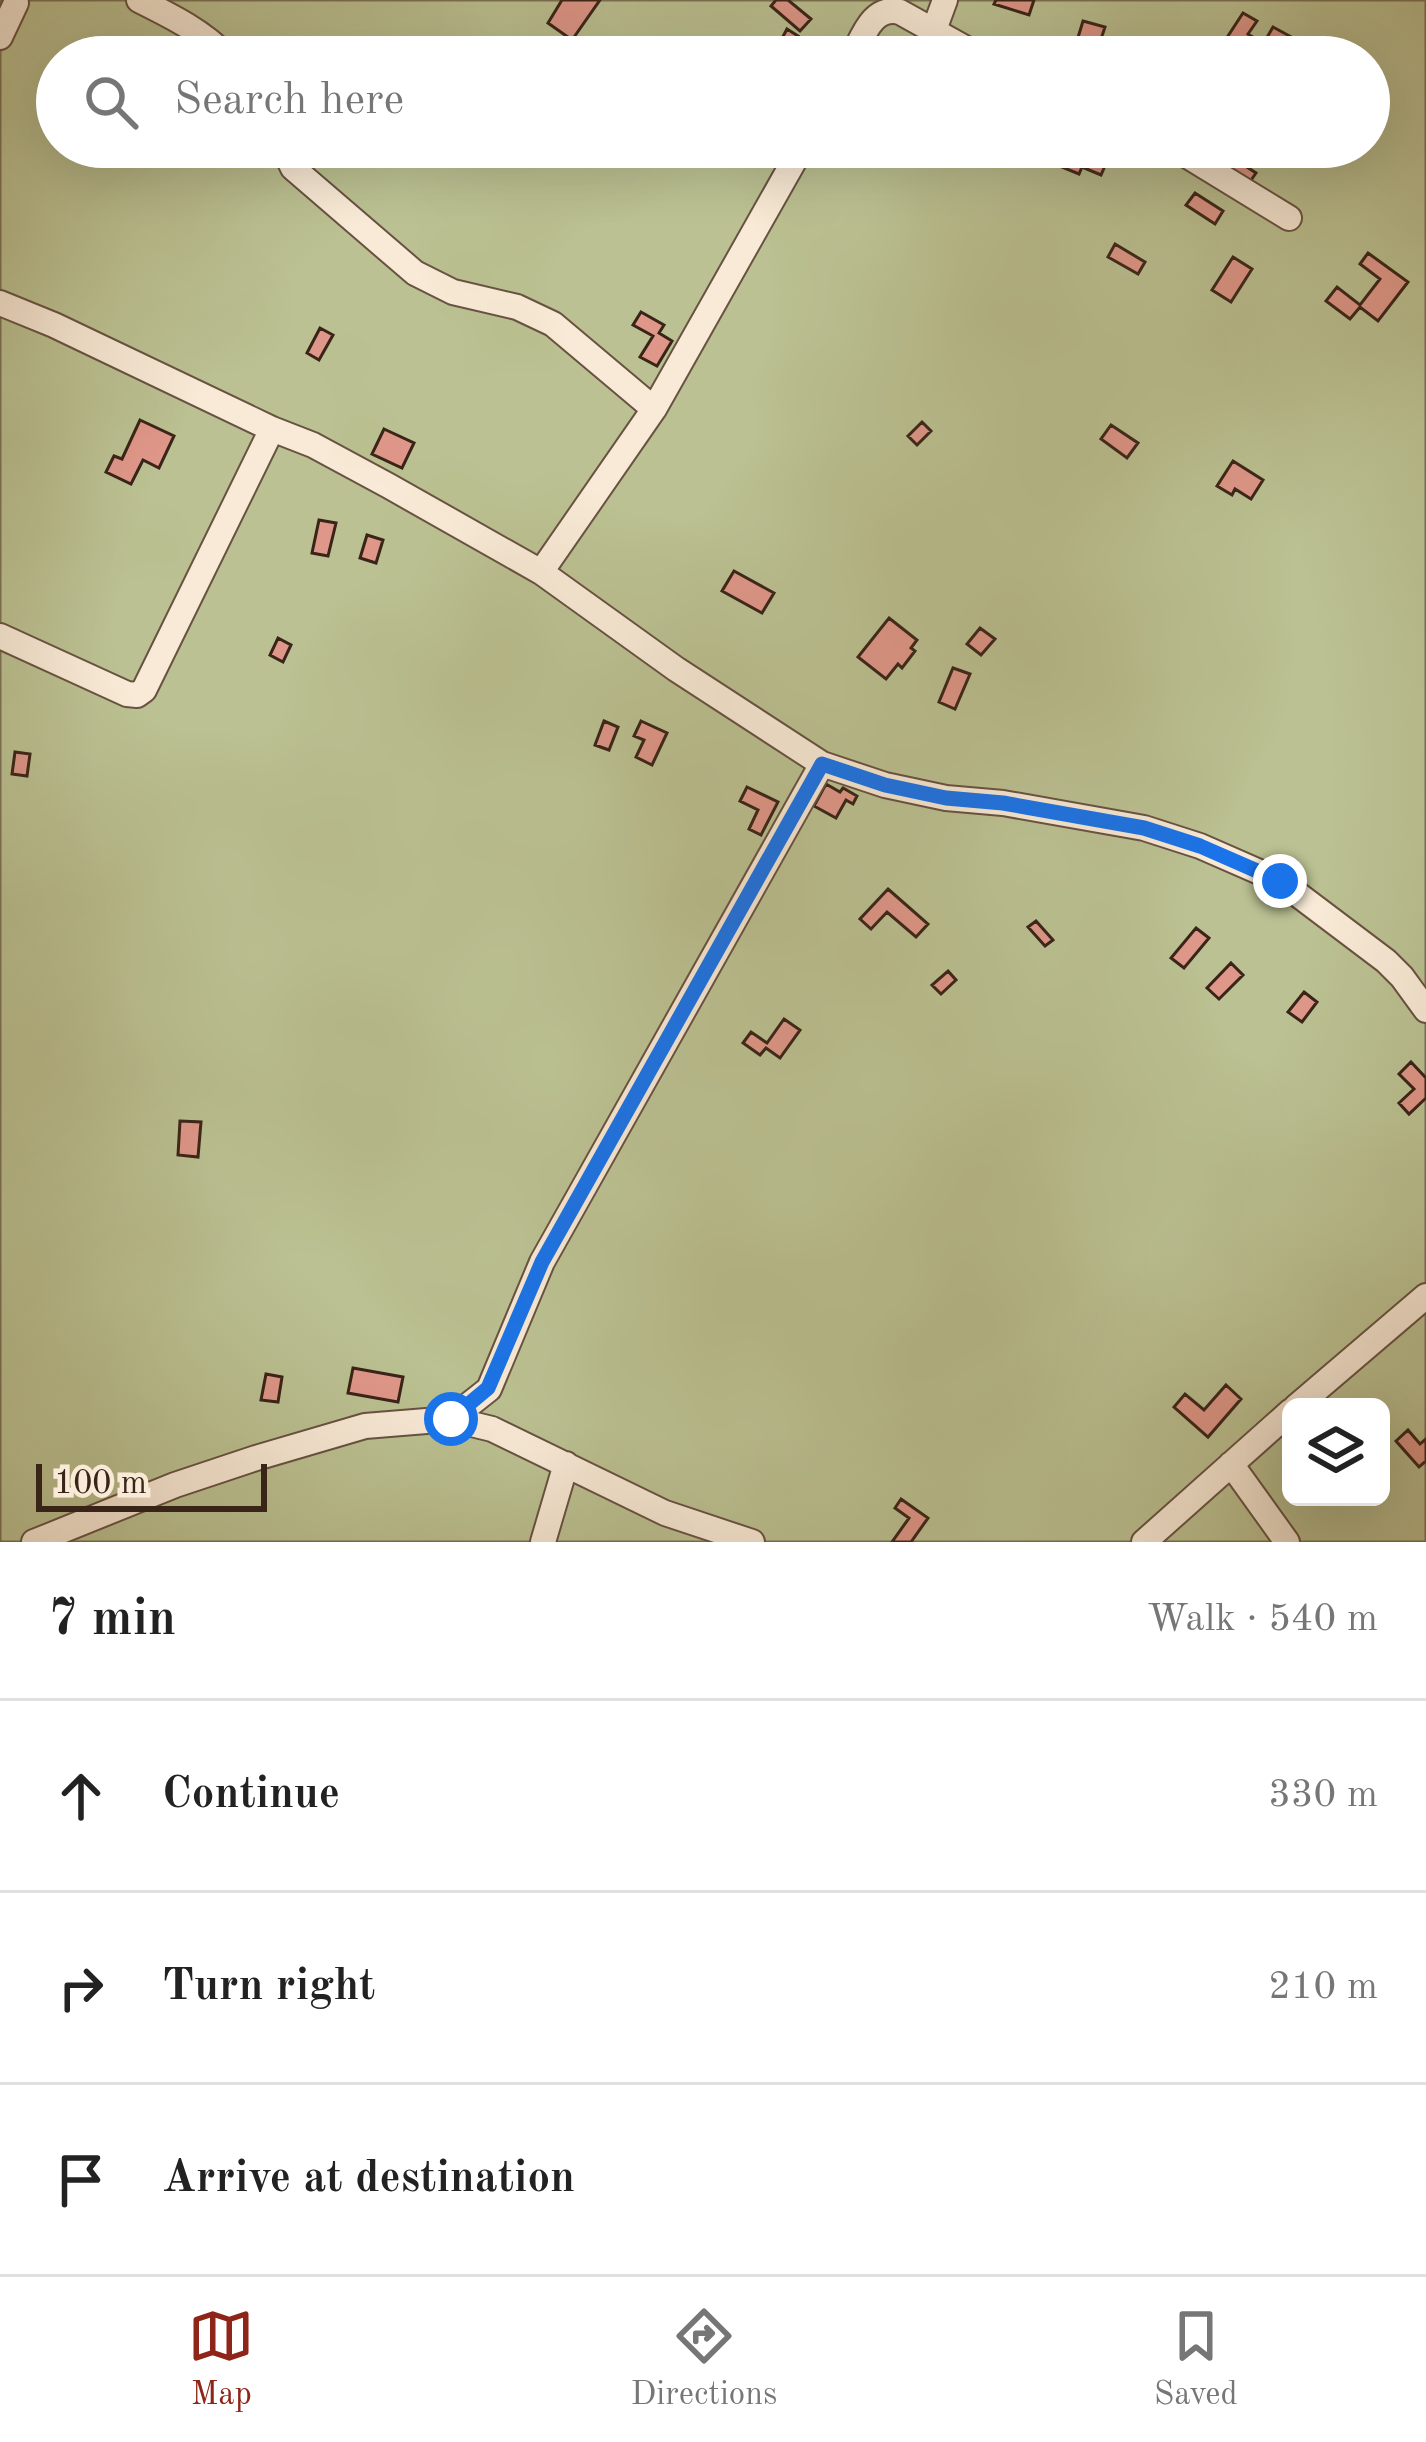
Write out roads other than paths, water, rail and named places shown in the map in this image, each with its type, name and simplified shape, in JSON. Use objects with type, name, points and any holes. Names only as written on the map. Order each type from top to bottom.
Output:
[{"type":"street","points":[[140,0],[204,36]]},
{"type":"street","points":[[934,30],[944,0]]},
{"type":"street","points":[[0,38],[16,3]]},
{"type":"street","points":[[863,36],[878,13],[889,9],[944,36]]},
{"type":"street","points":[[293,168],[415,273],[453,292],[517,307],[553,323],[654,409]]},
{"type":"street","points":[[541,572],[654,409],[790,168]]},
{"type":"street","points":[[1207,168],[1289,218]]},
{"type":"street","points":[[0,303],[313,445],[541,572],[676,669],[822,764],[926,794],[1144,828],[1280,881],[1386,961],[1426,1010]]},
{"type":"street","points":[[0,636],[127,694],[144,690],[272,429]]},
{"type":"street","points":[[492,1430],[488,1388],[542,1262],[822,764]]},
{"type":"street","points":[[1306,1398],[1426,1296]]},
{"type":"street","points":[[451,1419],[488,1388]]},
{"type":"street","points":[[34,1542],[87,1531],[175,1485],[365,1426],[451,1419],[492,1430],[665,1513],[752,1542]]},
{"type":"street","points":[[1144,1542],[1282,1419]]},
{"type":"street","points":[[543,1542],[566,1464]]},
{"type":"street","points":[[1231,1464],[1287,1542]]}]
